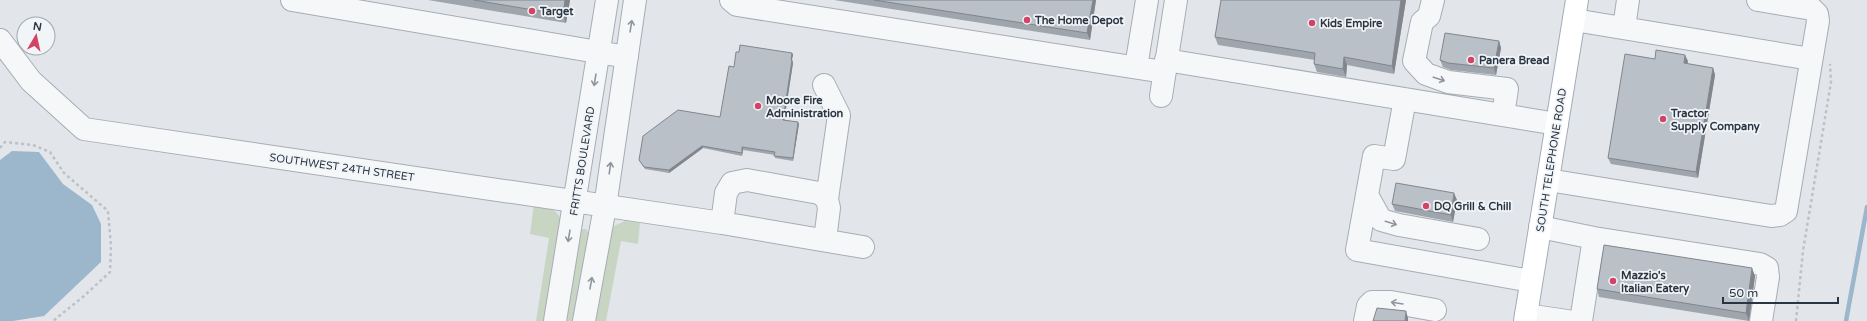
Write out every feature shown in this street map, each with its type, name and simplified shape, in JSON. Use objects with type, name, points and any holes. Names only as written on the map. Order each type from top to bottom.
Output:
[{"type":"main road","name":"SOUTH TELEPHONE ROAD","points":[[1526,318],[1576,10]]},
{"type":"street","points":[[292,0],[599,51],[627,57]]},
{"type":"street","name":"FRITTS BOULEVARD","points":[[556,321],[607,0]]},
{"type":"street","points":[[584,321],[605,207],[635,0]]},
{"type":"street","points":[[731,0],[737,5],[1136,68],[1165,66],[1405,99],[1557,124]]},
{"type":"street","points":[[1136,68],[1147,0]]},
{"type":"street","points":[[1161,96],[1176,0]]},
{"type":"street","points":[[1624,28],[1628,0]]},
{"type":"street","points":[[1548,180],[1771,216],[1780,215],[1786,211],[1820,60],[1818,21],[1817,14],[1812,9],[1758,0]]},
{"type":"street","points":[[1431,6],[1422,22],[1414,62],[1420,70],[1426,74],[1448,82],[1507,89],[1503,115]]},
{"type":"street","points":[[1576,10],[1624,28],[1820,60]]},
{"type":"street","name":"SOUTHWEST 24TH STREET","points":[[0,40],[31,81],[84,129],[605,207],[722,223],[863,247]]},
{"type":"street","points":[[824,85],[838,115],[827,199],[829,208],[825,240]]},
{"type":"street","points":[[1405,99],[1394,159],[1374,156],[1357,250],[1531,281]]},
{"type":"street","points":[[722,223],[726,193],[732,183],[747,180],[819,193],[827,199]]},
{"type":"street","points":[[1368,185],[1381,220],[1399,225],[1478,239]]},
{"type":"street","points":[[1540,226],[1594,238],[1674,249],[1760,264],[1767,268],[1768,277],[1761,321]]},
{"type":"street","points":[[1581,321],[1594,238]]},
{"type":"street","points":[[1365,321],[1368,306],[1372,302],[1391,302],[1435,310]]},
{"type":"street","points":[[1526,318],[1567,321]]},
{"type":"path","points":[[1796,321],[1803,250],[1831,82],[1820,60]]},
{"type":"path","points":[[0,148],[4,142],[33,145],[50,152],[64,173],[108,211],[111,246],[110,272],[84,296],[53,321]]},
{"type":"green space","points":[[534,204],[551,209],[557,213],[562,221],[549,321],[536,321],[549,238],[530,234]]},
{"type":"green space","points":[[625,221],[640,223],[638,244],[621,241],[606,321],[592,321],[608,233],[614,226]]},
{"type":"green space","points":[[586,229],[589,234],[575,321],[564,321],[580,231]]},
{"type":"water","points":[[12,151],[39,152],[63,184],[92,205],[101,224],[101,262],[44,316],[13,321],[0,321],[0,160]]},
{"type":"building","points":[[474,0],[565,0],[563,15]]},
{"type":"building","name":"The Home Depot","points":[[874,0],[1093,0],[1087,33]]},
{"type":"building","name":"Kids Empire","points":[[1221,0],[1401,0],[1392,66],[1344,57],[1343,69],[1314,64],[1315,53],[1215,37]]},
{"type":"building","points":[[1445,33],[1499,41],[1494,68],[1448,63],[1440,60]]},
{"type":"building","name":"Moore Fire Administration","points":[[740,45],[792,53],[783,120],[798,122],[793,158],[774,156],[775,152],[742,147],[742,153],[702,146],[669,170],[644,167],[639,160],[643,136],[678,110],[720,117],[729,66],[734,67],[736,52],[739,52]]},
{"type":"building","name":"Tractor Supply Company","points":[[1656,50],[1685,55],[1684,63],[1713,68],[1696,172],[1608,158],[1625,54],[1655,59]]},
{"type":"building","points":[[1396,183],[1454,193],[1451,215],[1392,204]]},
{"type":"building","points":[[1604,245],[1752,268],[1746,313],[1597,289]]},
{"type":"building","points":[[1377,308],[1406,311],[1405,321],[1373,321]]},
{"type":"waterway","points":[[1846,321],[1867,207]]},
{"type":"place","name":"Target","points":[[532,11]]},
{"type":"place","name":"The Home Depot","points":[[1027,20]]},
{"type":"place","name":"Kids Empire","points":[[1312,23]]},
{"type":"place","name":"Panera Bread","points":[[1471,60]]},
{"type":"place","name":"Moore Fire Administration","points":[[758,106]]},
{"type":"place","name":"Tractor Supply Company","points":[[1663,119]]},
{"type":"place","name":"DQ Grill & Chill","points":[[1426,206]]},
{"type":"place","name":"Mazzio's Italian Eatery","points":[[1613,281]]}]
